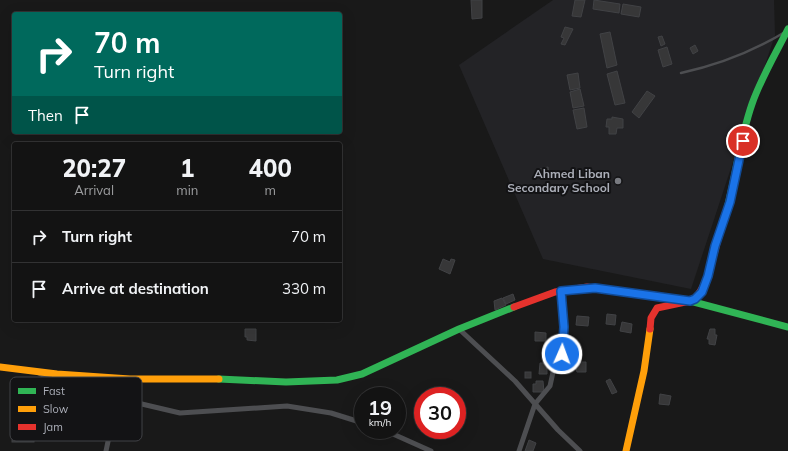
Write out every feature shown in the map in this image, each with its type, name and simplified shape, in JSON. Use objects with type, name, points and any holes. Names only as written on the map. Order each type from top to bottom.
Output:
[{"type":"street","points":[[626,451],[644,370],[651,318],[657,308],[690,301],[695,299],[702,292],[708,276],[715,246],[730,202],[739,153],[752,103],[787,30]]},
{"type":"street","points":[[142,379],[188,378],[286,382],[337,380],[362,374],[459,329],[533,300],[561,291],[595,288],[690,301],[788,327]]},
{"type":"street","points":[[519,451],[535,404],[550,386],[555,363],[562,354],[564,327],[561,291]]},
{"type":"street","points":[[459,329],[515,381],[580,451]]},
{"type":"street","points":[[0,367],[36,372],[103,377]]},
{"type":"street","points":[[36,372],[46,377]]},
{"type":"street","points":[[142,405],[180,413],[287,406],[331,413],[354,420]]},
{"type":"street","points":[[404,439],[431,451]]},
{"type":"street","points":[[106,451],[108,441]]},
{"type":"lane","points":[[681,73],[720,63],[762,46],[787,30]]},
{"type":"shaded area","name":"Ahmed Liban Secondary School","points":[[553,0],[774,0],[775,35],[691,289],[543,259],[459,65]]},
{"type":"building","points":[[471,0],[482,0],[482,18],[472,19]]},
{"type":"building","points":[[575,0],[585,0],[581,17],[572,16]]},
{"type":"building","points":[[594,0],[620,4],[619,13],[593,9]]},
{"type":"building","points":[[623,4],[641,7],[639,17],[621,14]]},
{"type":"building","points":[[565,27],[573,29],[565,45],[561,44],[564,38],[561,37]]},
{"type":"building","points":[[610,32],[617,65],[607,68],[600,34]]},
{"type":"building","points":[[662,36],[665,44],[661,46],[658,37]]},
{"type":"building","points":[[695,45],[698,51],[693,54],[690,48]]},
{"type":"building","points":[[667,47],[672,64],[663,67],[658,50]]},
{"type":"building","points":[[617,71],[625,103],[615,105],[607,74]]},
{"type":"building","points":[[578,73],[580,88],[570,90],[567,75]]},
{"type":"building","points":[[580,89],[584,106],[573,108],[570,92]]},
{"type":"building","points":[[647,91],[655,96],[639,118],[632,112]]},
{"type":"building","points":[[584,108],[587,127],[577,129],[573,110]]},
{"type":"building","points":[[612,117],[623,119],[623,128],[617,128],[616,134],[609,134],[609,127],[606,127],[607,119],[612,119]]},
{"type":"building","points":[[548,167],[550,177],[541,179],[539,169]]},
{"type":"building","points":[[443,259],[450,262],[451,259],[455,260],[450,274],[439,269]]},
{"type":"building","points":[[513,294],[515,300],[506,304],[503,298]]},
{"type":"building","points":[[502,298],[506,305],[495,310],[494,301]]},
{"type":"building","points":[[607,314],[616,315],[615,325],[606,324]]},
{"type":"building","points":[[577,316],[589,317],[588,326],[576,325]]},
{"type":"building","points":[[622,322],[632,324],[631,333],[620,331]]},
{"type":"building","points":[[245,329],[256,329],[256,341],[247,340],[247,337],[245,337]]},
{"type":"building","points":[[710,329],[715,329],[715,335],[717,335],[715,345],[709,344],[709,339],[707,339]]},
{"type":"building","points":[[535,332],[546,333],[546,341],[535,341]]},
{"type":"building","points":[[577,362],[586,362],[586,372],[577,372],[575,367]]},
{"type":"building","points":[[540,363],[547,363],[547,374],[539,374]]},
{"type":"building","points":[[525,372],[531,372],[531,378],[525,378]]},
{"type":"building","points":[[610,379],[617,392],[612,394],[606,381]]},
{"type":"building","points":[[536,381],[543,381],[544,392],[533,392],[533,384],[536,384]]},
{"type":"building","points":[[660,394],[671,396],[669,405],[659,404]]},
{"type":"building","points":[[529,440],[536,443],[533,451],[525,451]]},
{"type":"building","points":[[12,441],[34,441],[34,442]]},
{"type":"traffic: fast","points":[[722,226],[743,134],[752,104],[764,75],[788,29]]},
{"type":"traffic: fast","points":[[638,294],[690,301],[788,327]]},
{"type":"traffic: fast","points":[[219,379],[286,382],[337,380],[362,374],[459,329],[514,307]]},
{"type":"traffic: slow","points":[[626,451],[644,371],[650,329]]},
{"type":"traffic: slow","points":[[0,367],[57,374],[101,377]]},
{"type":"traffic: slow","points":[[142,379],[219,379]]},
{"type":"traffic: jam","points":[[650,329],[651,318],[657,308],[690,301],[696,297],[702,289],[710,268],[722,226]]},
{"type":"traffic: jam","points":[[514,307],[555,292],[587,287],[638,294]]},
{"type":"place","name":"Ahmed Liban Secondary School","points":[[618,181]]},
{"type":"route","points":[[562,354],[564,346],[562,340],[564,327],[561,291],[587,287],[690,301],[695,299],[702,292],[708,276],[715,246],[730,202],[739,153],[743,141]]}]
